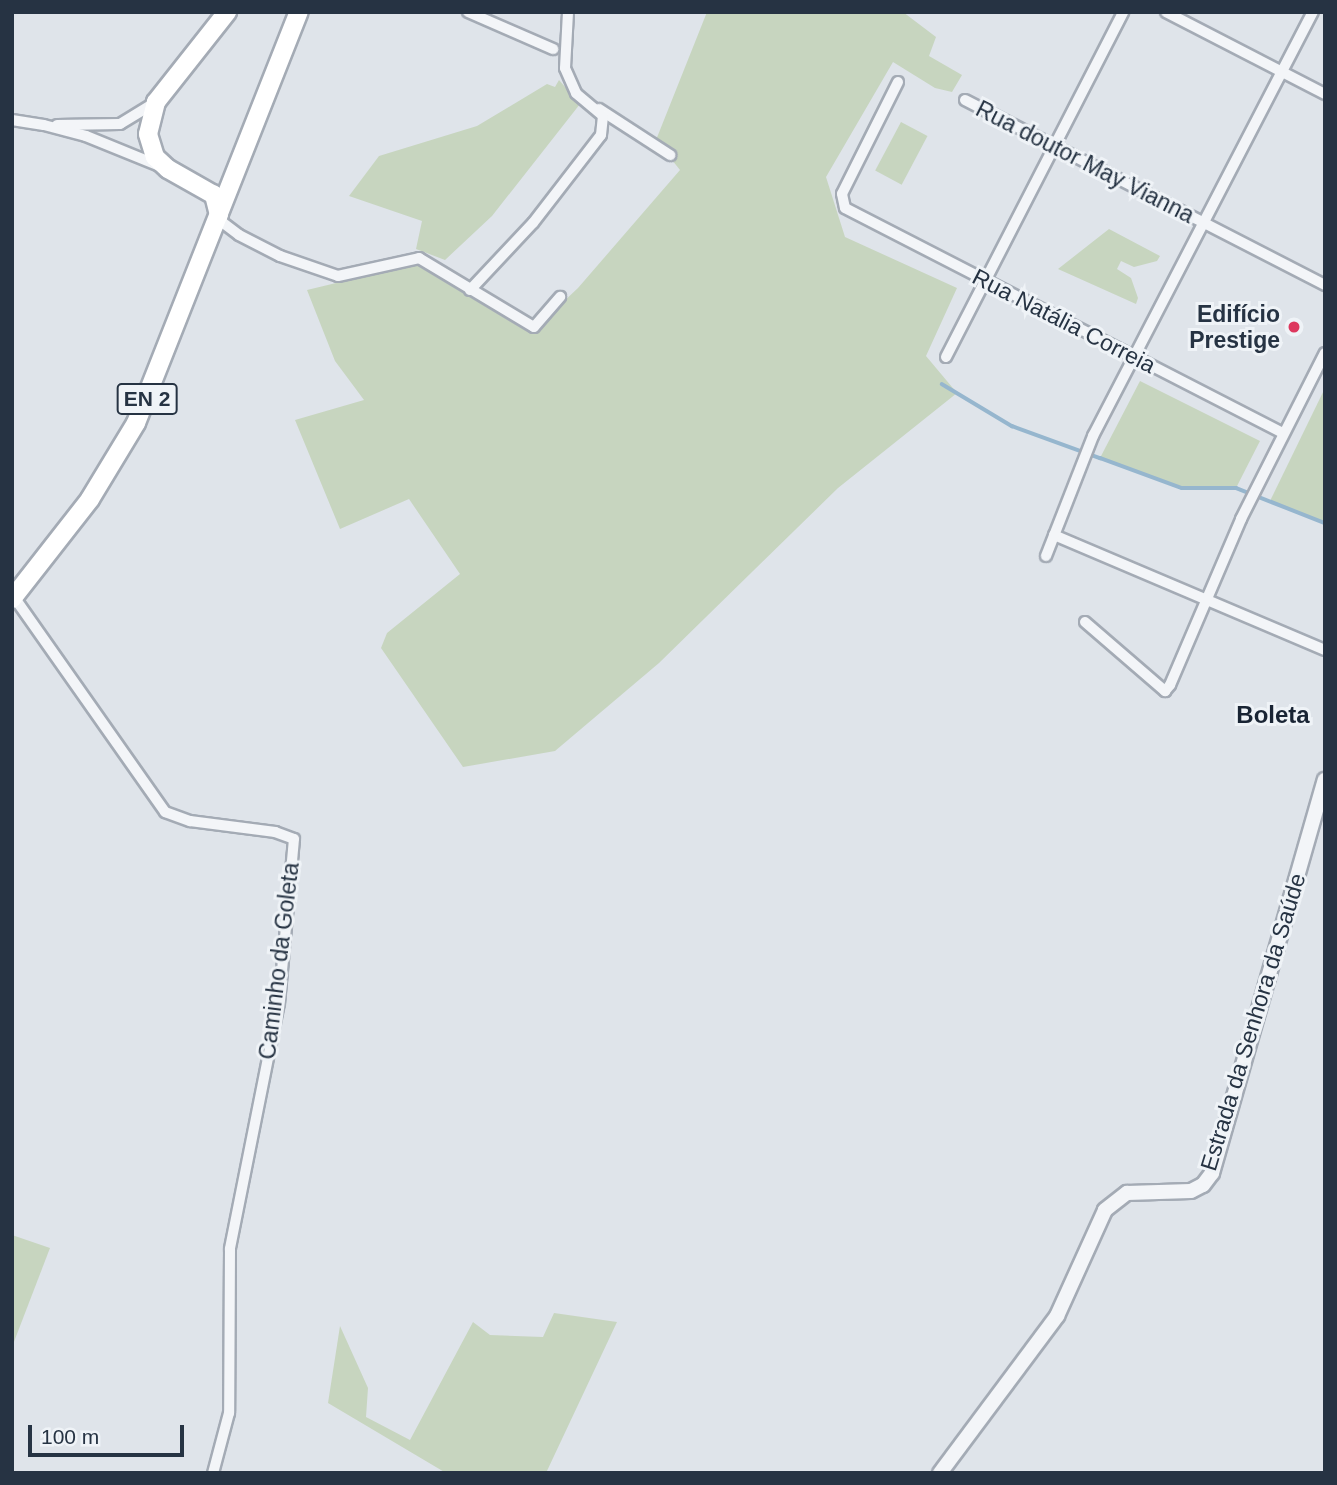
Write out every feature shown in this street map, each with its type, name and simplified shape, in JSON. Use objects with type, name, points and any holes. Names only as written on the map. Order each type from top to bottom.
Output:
[{"type":"main road","points":[[218,217],[217,200],[208,189],[168,169],[155,157],[148,134],[156,102],[227,12]]},
{"type":"main road","name":"EN 2","points":[[13,598],[90,499],[136,423],[299,12]]},
{"type":"main road","points":[[208,189],[217,188],[233,180]]},
{"type":"street","points":[[468,12],[553,50]]},
{"type":"street","points":[[568,12],[565,68],[576,93],[670,155]]},
{"type":"street","points":[[946,357],[1124,12]]},
{"type":"street","points":[[1166,12],[1325,94]]},
{"type":"street","points":[[1046,556],[1092,440],[1313,12]]},
{"type":"street","name":"Rua Natália Correia","points":[[898,82],[842,194],[845,208],[1283,433]]},
{"type":"street","name":"Rua doutor May Vianna","points":[[965,100],[1325,285]]},
{"type":"street","points":[[44,125],[120,124],[156,102]]},
{"type":"street","points":[[470,290],[533,223],[597,143],[603,116],[594,106]]},
{"type":"street","points":[[12,120],[86,136],[168,169]]},
{"type":"street","points":[[218,217],[239,235],[313,269],[338,276],[419,258],[534,327],[560,297]]},
{"type":"street","points":[[1085,622],[1165,691],[1170,685],[1257,484],[1325,353]]},
{"type":"street","points":[[1054,535],[1325,650]]},
{"type":"street","name":"Caminho da Goleta","points":[[13,598],[165,812],[190,821],[275,832],[294,839],[279,1003],[230,1249],[229,1413],[213,1473]]},
{"type":"street","name":"Estrada da Senhora da Saúde","points":[[940,1473],[1057,1316],[1105,1210],[1127,1193],[1191,1191],[1203,1185],[1212,1172],[1325,780]]},
{"type":"green space","points":[[707,12],[903,12],[936,37],[929,56],[962,75],[952,92],[935,88],[893,62],[826,177],[845,237],[957,288],[926,356],[957,393],[838,488],[659,663],[555,751],[463,767],[381,648],[387,633],[460,574],[409,499],[340,529],[295,420],[364,400],[335,361],[307,290],[415,264],[530,333],[578,288],[680,170],[656,140]]},
{"type":"green space","points":[[559,80],[580,104],[492,216],[445,260],[416,249],[422,221],[349,196],[379,156],[477,126],[547,84],[555,87]]},
{"type":"green space","points":[[901,122],[927,136],[902,185],[875,171]]},
{"type":"green space","points":[[1109,229],[1160,256],[1157,261],[1134,267],[1121,261],[1117,269],[1131,278],[1138,298],[1136,304],[1058,269]]},
{"type":"green space","points":[[1140,381],[1260,441],[1236,488],[1182,488],[1100,458]]},
{"type":"green space","points":[[1325,388],[1325,523],[1270,501]]},
{"type":"green space","points":[[12,1235],[50,1248],[12,1347]]},
{"type":"green space","points":[[554,1313],[617,1322],[546,1473],[446,1473],[328,1403],[340,1326],[368,1388],[366,1417],[410,1440],[473,1322],[490,1335],[543,1337]]},
{"type":"waterway","points":[[942,384],[1012,426],[1182,488],[1236,488],[1325,523]]},
{"type":"place","name":"Edifício Prestige","points":[[1294,327]]},
{"type":"district","name":"Boleta","points":[[1273,715]]}]
